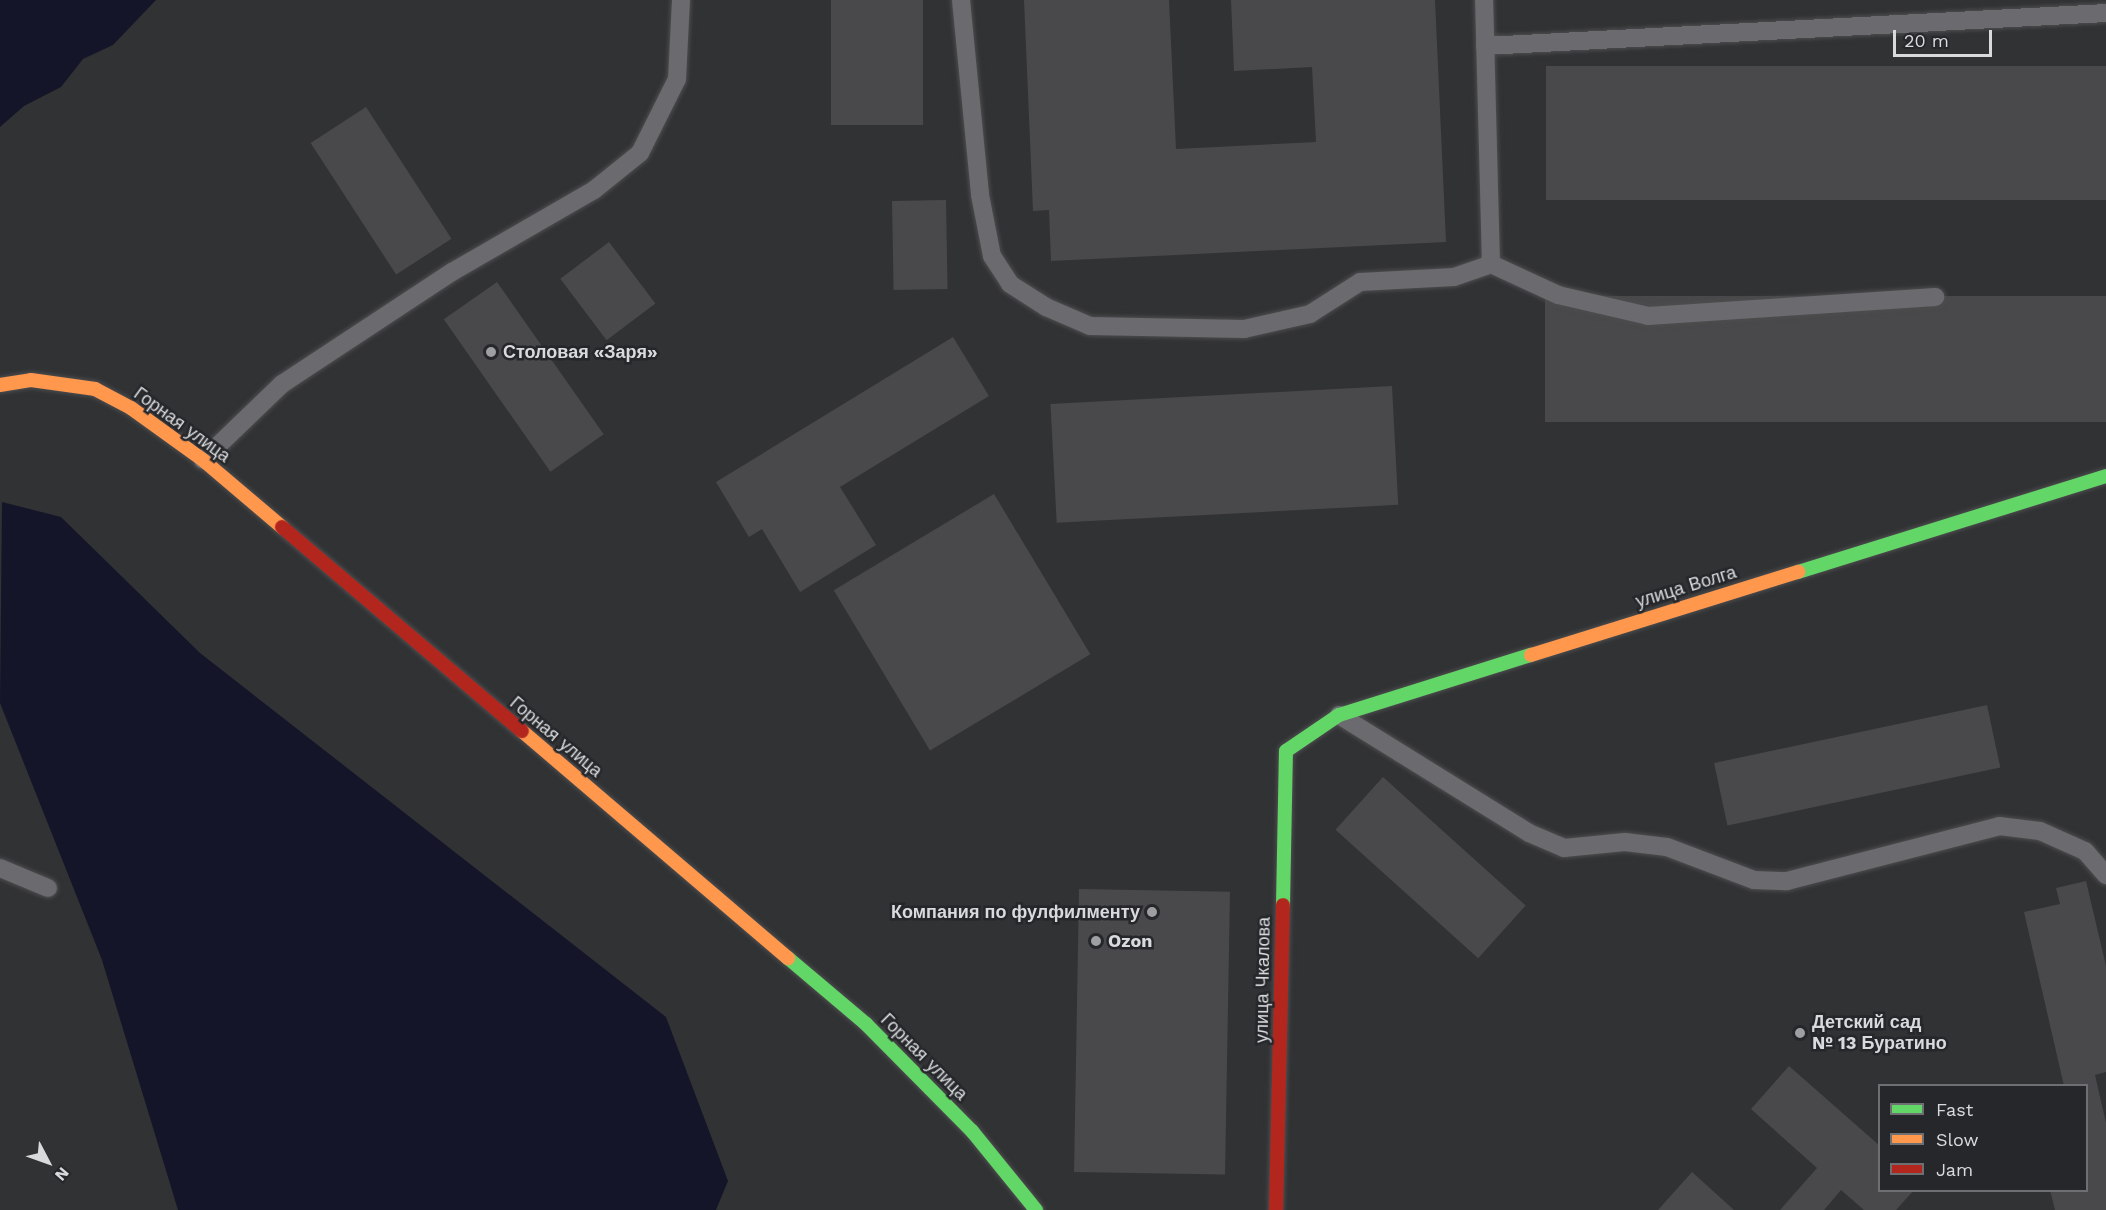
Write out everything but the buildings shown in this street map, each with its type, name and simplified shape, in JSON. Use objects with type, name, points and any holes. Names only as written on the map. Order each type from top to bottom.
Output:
[{"type":"main road","name":"Горная улица","points":[[0,385],[30,380],[95,389],[131,408],[203,460],[866,1024],[972,1131],[1036,1210]]},
{"type":"main road","name":"улица Волга","points":[[1286,751],[1339,715],[2106,476]]},
{"type":"main road","name":"улица Чкалова","points":[[1276,1210],[1286,751]]},
{"type":"lane","points":[[203,460],[282,384],[452,272],[594,190],[640,153],[677,79],[681,0]]},
{"type":"lane","points":[[962,0],[980,195],[992,256],[1010,284],[1046,307],[1090,326],[1244,329],[1310,314],[1360,282],[1454,278],[1491,264],[1558,295],[1648,316],[1935,297]]},
{"type":"lane","points":[[1484,0],[1491,264]]},
{"type":"lane","points":[[1485,46],[2106,13]]},
{"type":"lane","points":[[1339,715],[1529,833],[1564,848],[1625,842],[1667,847],[1754,880],[1787,881],[1999,826],[2040,831],[2085,851],[2106,875]]},
{"type":"lane","points":[[0,868],[48,888]]},
{"type":"shaded area","points":[[0,0],[156,0],[113,45],[83,59],[61,87],[24,106],[0,127]]},
{"type":"shaded area","points":[[2,502],[61,517],[200,653],[666,1017],[728,1181],[716,1210],[178,1210],[102,960],[0,703]]},
{"type":"traffic: fast","points":[[1798,572],[2106,476]]},
{"type":"traffic: fast","points":[[1283,905],[1286,751],[1339,715],[1531,655]]},
{"type":"traffic: fast","points":[[788,958],[866,1024],[972,1131],[1036,1210]]},
{"type":"traffic: slow","points":[[0,385],[31,380],[95,389],[131,408],[203,460],[282,527]]},
{"type":"traffic: slow","points":[[1531,655],[1798,572]]},
{"type":"traffic: slow","points":[[522,731],[788,958]]},
{"type":"traffic: jam","points":[[282,527],[522,731]]},
{"type":"traffic: jam","points":[[1276,1210],[1283,905]]},
{"type":"place","name":"Столовая «Заря»","points":[[491,352]]},
{"type":"place","name":"Компания по фулфилменту","points":[[1152,912]]},
{"type":"place","name":"Ozon","points":[[1096,941]]},
{"type":"place","name":"Детский сад № 13 Буратино","points":[[1800,1033]]}]
